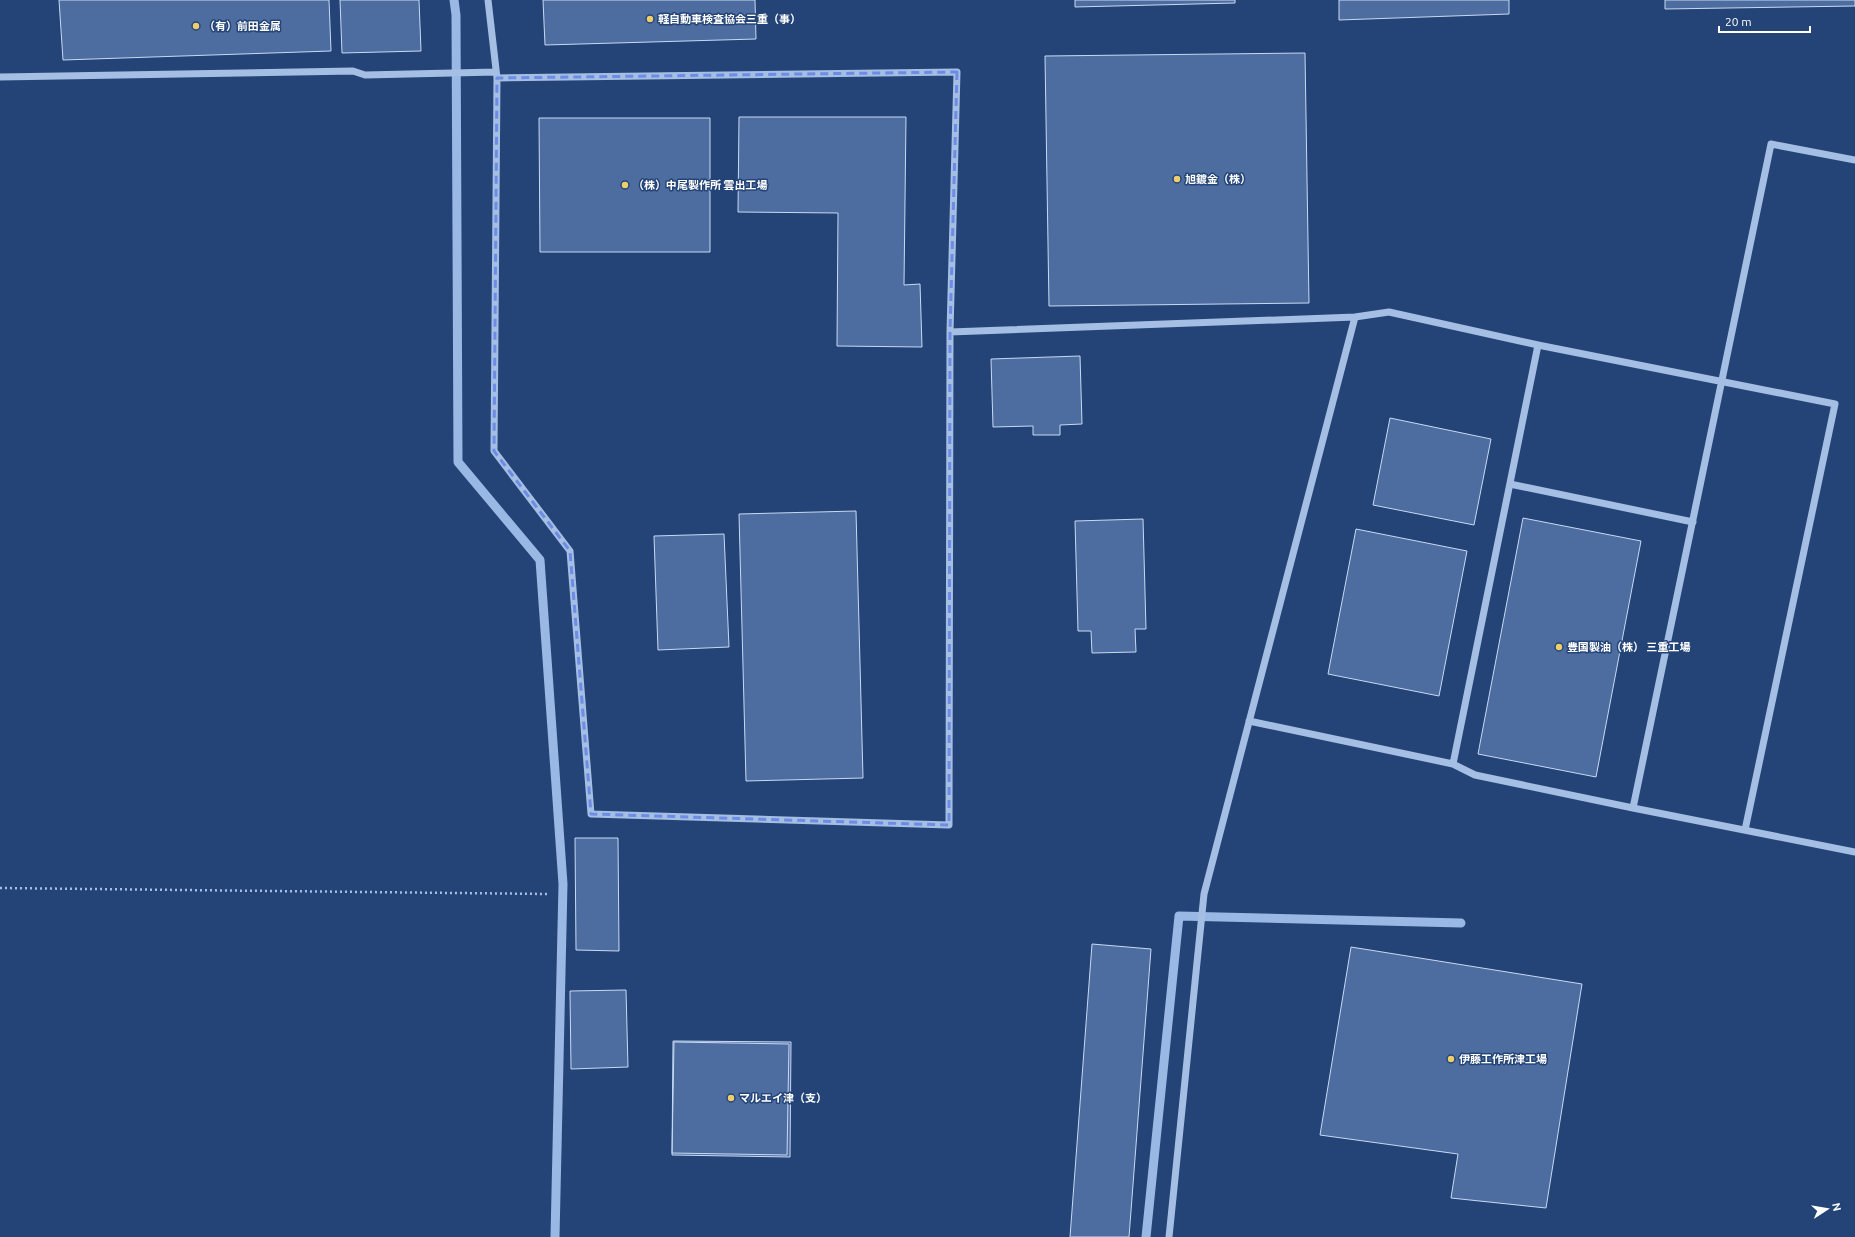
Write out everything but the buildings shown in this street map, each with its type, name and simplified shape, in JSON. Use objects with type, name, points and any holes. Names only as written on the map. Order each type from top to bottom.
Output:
[{"type":"street","points":[[0,77],[353,71],[365,75],[436,72],[476,72],[496,75],[958,72],[950,332],[949,825],[591,814],[570,551],[494,452],[496,75],[488,0]]},
{"type":"street","points":[[1633,808],[1771,144],[1855,160]]},
{"type":"street","points":[[950,332],[1355,316],[1389,312],[1538,345],[1835,404],[1745,830]]},
{"type":"street","points":[[1169,1237],[1204,896],[1355,316]]},
{"type":"street","points":[[1452,764],[1538,345]]},
{"type":"street","points":[[1510,484],[1692,522]]},
{"type":"street","points":[[1249,721],[1452,764],[1475,775],[1855,852]]},
{"type":"path","points":[[0,888],[547,894]]},
{"type":"highlighted area","points":[[957,72],[950,332],[949,825],[591,814],[570,551],[494,451],[497,78]]},
{"type":"waterway","points":[[454,0],[456,15],[458,462],[540,560],[563,884],[555,1237]]},
{"type":"waterway","points":[[1146,1237],[1179,916],[1461,923]]},
{"type":"place","name":"軽自動車検査協会三重（事）","points":[[650,19]]},
{"type":"place","name":"（有）前田金属","points":[[196,26]]},
{"type":"place","name":"旭鍍金（株）","points":[[1177,179]]},
{"type":"place","name":"（株）中尾製作所 雲出工場","points":[[625,185]]},
{"type":"place","name":"豊国製油（株） 三重工場","points":[[1559,647]]},
{"type":"place","name":"伊藤工作所津工場","points":[[1451,1059]]},
{"type":"place","name":"マルエイ津（支）","points":[[731,1098]]}]
